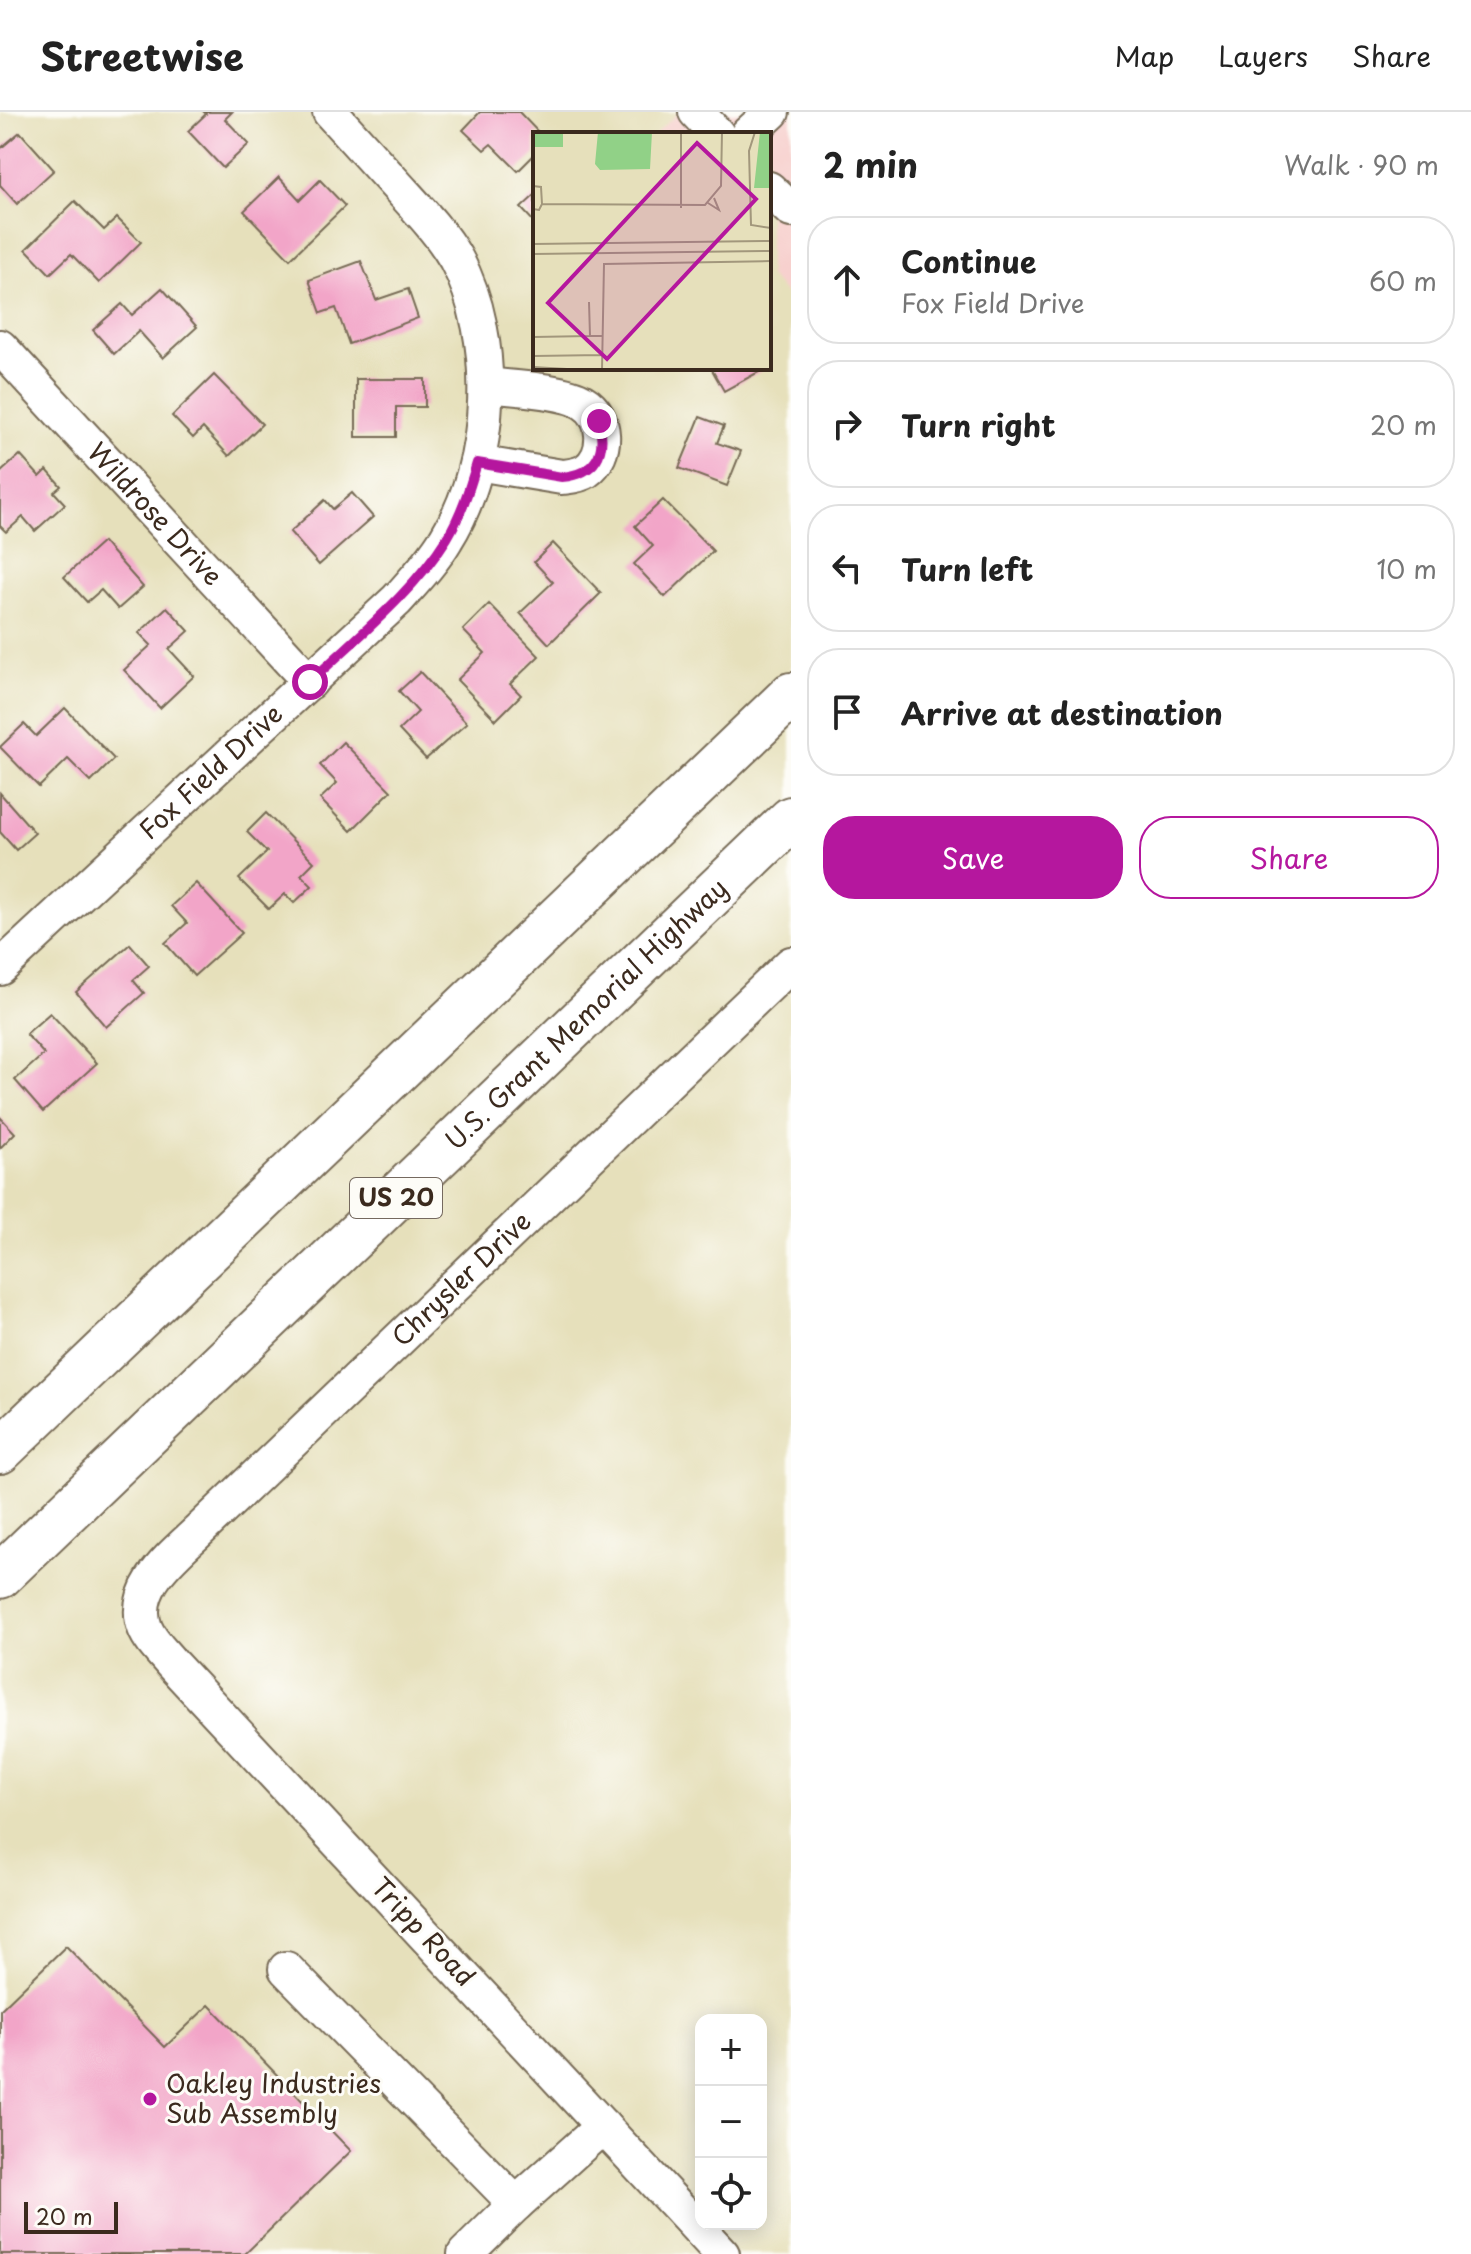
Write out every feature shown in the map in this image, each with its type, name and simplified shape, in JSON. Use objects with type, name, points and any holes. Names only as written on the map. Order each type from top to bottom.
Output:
[{"type":"main road","points":[[0,1451],[791,695]]},
{"type":"main road","name":"U.S. Grant Memorial Highway","points":[[0,1576],[791,819]]},
{"type":"street","name":"Fox Field Drive","points":[[0,968],[397,600],[446,539],[466,502],[477,463],[486,385],[480,322],[456,260],[438,232],[330,112]]},
{"type":"street","points":[[696,112],[715,132]]},
{"type":"street","points":[[750,132],[772,112]]},
{"type":"street","points":[[771,191],[791,210]]},
{"type":"street","name":"Wildrose Drive","points":[[0,347],[310,682]]},
{"type":"street","points":[[477,463],[562,477],[576,476],[598,459],[602,445],[595,412],[571,396],[486,385]]},
{"type":"street","name":"Chrysler Drive","points":[[141,1601],[154,1576],[204,1526],[791,964]]},
{"type":"street","name":"Tripp Road","points":[[141,1601],[145,1628],[172,1664],[722,2254]]},
{"type":"street","points":[[286,1969],[516,2204]]},
{"type":"street","points":[[465,2254],[603,2126]]},
{"type":"shaded area","points":[[679,112],[791,112],[791,300],[771,278],[771,132],[657,132]]},
{"type":"building","points":[[204,112],[232,112],[225,119],[249,144],[223,168],[188,131],[206,114]]},
{"type":"building","points":[[480,112],[519,112],[538,132],[533,132],[533,156],[518,171],[491,144],[484,150],[463,130]]},
{"type":"building","points":[[20,132],[54,170],[17,204],[0,185],[0,149]]},
{"type":"building","points":[[279,177],[300,200],[320,180],[345,206],[290,259],[244,211]]},
{"type":"building","points":[[533,197],[533,221],[521,208]]},
{"type":"building","points":[[75,201],[104,230],[117,218],[141,242],[99,283],[71,254],[50,274],[26,249]]},
{"type":"building","points":[[361,261],[376,300],[408,289],[418,318],[349,344],[336,308],[321,313],[309,280]]},
{"type":"building","points":[[162,288],[197,327],[163,358],[139,331],[114,354],[93,330],[122,304],[132,315]]},
{"type":"building","points":[[712,370],[762,370],[724,391]]},
{"type":"building","points":[[214,375],[262,424],[229,456],[203,428],[193,438],[172,416]]},
{"type":"building","points":[[356,379],[425,379],[425,407],[396,407],[396,437],[356,437]]},
{"type":"building","points":[[700,417],[724,426],[717,443],[741,451],[727,486],[679,468]]},
{"type":"building","points":[[20,455],[40,477],[47,470],[61,486],[54,492],[65,504],[35,531],[23,517],[6,532],[0,526],[0,473]]},
{"type":"building","points":[[352,493],[373,517],[319,565],[290,532],[325,500],[333,509]]},
{"type":"building","points":[[663,500],[713,551],[665,597],[634,564],[653,546],[635,526]]},
{"type":"building","points":[[103,542],[143,587],[118,609],[101,590],[87,602],[64,577]]},
{"type":"building","points":[[553,543],[601,593],[549,644],[520,613],[553,582],[534,562]]},
{"type":"building","points":[[489,604],[539,656],[510,684],[521,695],[496,720],[457,680],[485,653],[463,630]]},
{"type":"building","points":[[167,607],[189,631],[169,649],[194,676],[160,708],[124,670],[151,645],[139,633]]},
{"type":"building","points":[[420,672],[467,723],[426,759],[399,730],[418,712],[399,691]]},
{"type":"building","points":[[65,708],[114,759],[91,782],[68,759],[39,787],[0,747],[24,724],[36,736]]},
{"type":"building","points":[[343,742],[391,791],[351,831],[320,799],[337,783],[320,765]]},
{"type":"building","points":[[0,793],[35,833],[16,850],[0,832]]},
{"type":"building","points":[[266,813],[314,862],[301,875],[312,886],[294,903],[285,894],[269,909],[239,879],[267,852],[247,832]]},
{"type":"building","points":[[196,883],[242,933],[194,976],[165,943],[187,923],[171,906]]},
{"type":"building","points":[[130,944],[149,966],[133,980],[144,993],[106,1027],[76,992]]},
{"type":"building","points":[[50,1013],[97,1063],[43,1112],[15,1080],[44,1054],[26,1034]]},
{"type":"building","points":[[0,1117],[15,1133],[0,1148]]},
{"type":"building","name":"Oakley Industries Sub Assembly","points":[[66,1946],[165,2047],[209,2005],[351,2151],[245,2254],[0,2254],[0,2010]]},
{"type":"place","name":"Oakley Industries Sub Assembly","points":[[150,2099]]},
{"type":"route","points":[[310,682],[397,600],[446,539],[466,502],[477,463],[562,477],[576,476],[598,459],[602,445],[599,421]]}]
